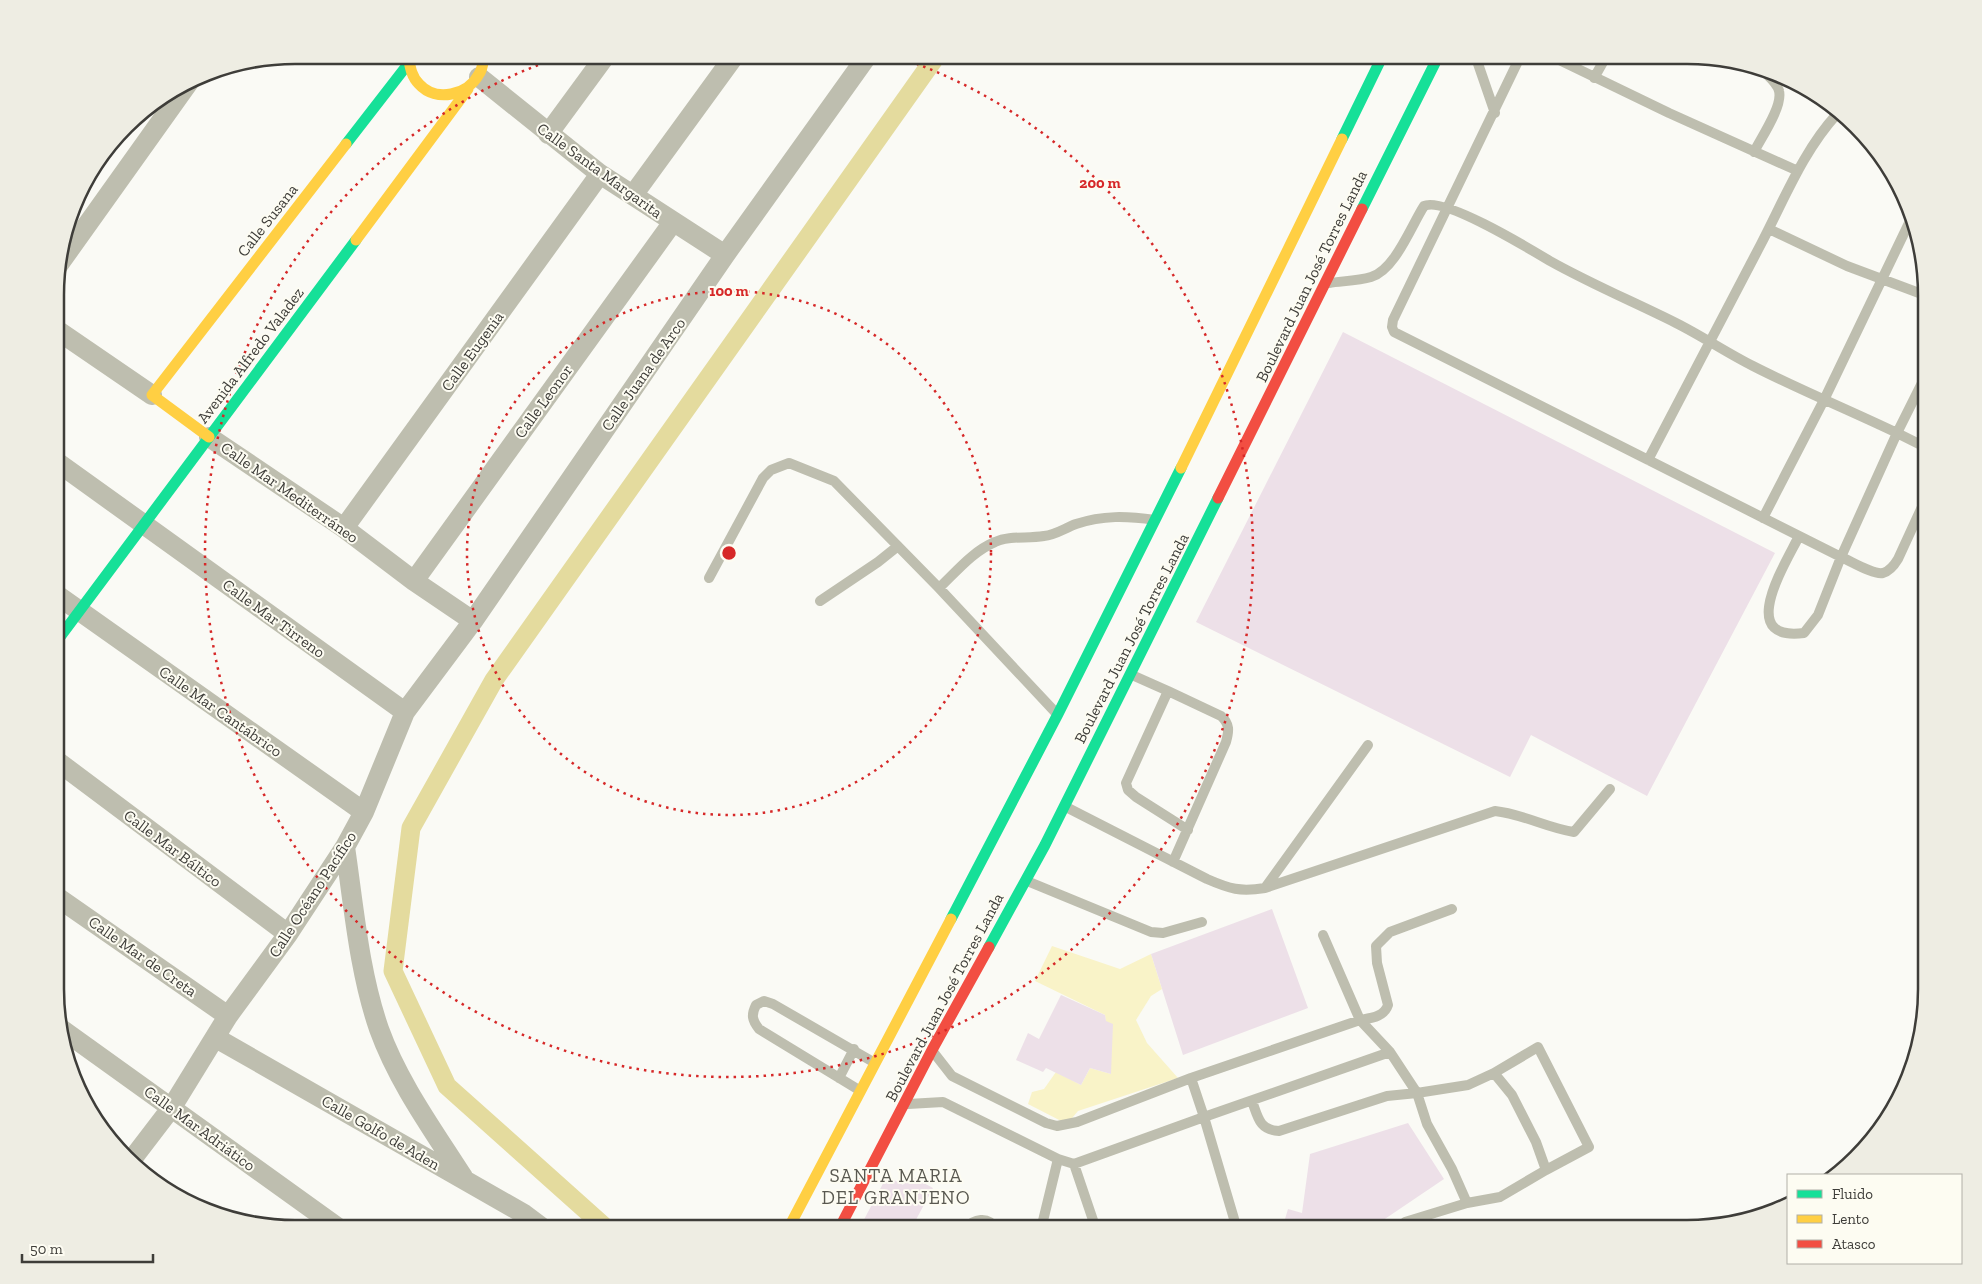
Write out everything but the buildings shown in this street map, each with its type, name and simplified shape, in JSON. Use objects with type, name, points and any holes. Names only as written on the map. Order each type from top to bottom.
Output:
[{"type":"main road","name":"Calle Susana","points":[[152,395],[404,64]]},
{"type":"main road","points":[[409,64],[412,76],[420,86],[432,93],[444,96],[474,83],[484,64]]},
{"type":"main road","name":"Boulevard Juan José Torres Landa","points":[[793,1220],[1058,714],[1156,520],[1379,64]]},
{"type":"main road","name":"Boulevard Juan José Torres Landa","points":[[844,1220],[932,1050],[1026,880],[1132,675],[1435,64]]},
{"type":"main road","name":"Avenida Alfredo Valadez","points":[[64,631],[474,83]]},
{"type":"main road","name":"Calle Mar Mediterráneo","points":[[152,395],[209,437]]},
{"type":"street","points":[[548,134],[599,64]]},
{"type":"street","points":[[633,195],[728,64]]},
{"type":"street","name":"Calle Juana de Arco","points":[[473,621],[725,255],[862,64]]},
{"type":"street","name":"Calle Santa Margarita","points":[[474,83],[548,134],[600,174],[725,255]]},
{"type":"street","points":[[68,253],[180,94]]},
{"type":"street","name":"Calle Eugenia","points":[[344,528],[600,174]]},
{"type":"street","name":"Calle Leonor","points":[[414,580],[673,222]]},
{"type":"street","name":"Calle Mar Mediterráneo","points":[[64,335],[152,395]]},
{"type":"street","name":"Calle Mar Mediterráneo","points":[[209,437],[344,528],[473,621]]},
{"type":"street","name":"Calle Mar Tirreno","points":[[64,467],[405,712]]},
{"type":"street","name":"Calle Mar Cantábrico","points":[[64,599],[364,812]]},
{"type":"street","name":"Calle Océano Pacífico","points":[[135,1156],[172,1107],[228,1016],[288,934],[345,847],[364,812],[405,712],[473,621]]},
{"type":"street","name":"Calle Mar Báltico","points":[[64,766],[288,934]]},
{"type":"street","points":[[345,847],[365,976],[379,1030],[398,1072],[466,1181]]},
{"type":"street","name":"Calle Mar de Creta","points":[[64,902],[228,1016]]},
{"type":"street","name":"Calle Mar Adriático","points":[[68,1034],[328,1220]]},
{"type":"street","name":"Calle Golfo de Aden","points":[[216,1038],[466,1181],[515,1220]]},
{"type":"lane","points":[[1478,64],[1495,113]]},
{"type":"lane","points":[[1517,64],[1495,113],[1393,320],[1392,327],[1394,332],[1872,571],[1883,573],[1892,568],[1898,559],[1918,514]]},
{"type":"lane","points":[[1567,64],[1754,152],[1798,170]]},
{"type":"lane","points":[[1594,78],[1602,64]]},
{"type":"lane","points":[[1754,152],[1779,99],[1779,91],[1771,80]]},
{"type":"lane","points":[[1648,460],[1798,170],[1834,117]]},
{"type":"lane","points":[[1326,283],[1371,277],[1379,273],[1390,263],[1424,206],[1435,204],[1511,238],[1590,282],[1711,341],[1751,365],[1918,444]]},
{"type":"lane","points":[[1763,518],[1824,400],[1907,226]]},
{"type":"lane","points":[[1769,229],[1847,266],[1918,293]]},
{"type":"lane","points":[[1799,536],[1784,566],[1768,606],[1768,617],[1773,626],[1781,631],[1792,634],[1804,633],[1818,615],[1841,557],[1918,390]]},
{"type":"lane","points":[[709,578],[763,478],[771,470],[789,463],[834,481],[939,588],[1058,714]]},
{"type":"lane","points":[[939,588],[981,550],[996,541],[1014,537],[1045,536],[1075,524],[1100,518],[1123,516],[1156,520]]},
{"type":"lane","points":[[820,601],[878,562],[898,546]]},
{"type":"lane","points":[[1132,675],[1221,716],[1227,721],[1229,731],[1226,742],[1173,862]]},
{"type":"lane","points":[[1168,691],[1126,783],[1128,790],[1136,797],[1188,830]]},
{"type":"lane","points":[[1265,888],[1368,745]]},
{"type":"lane","points":[[1065,806],[1225,887],[1245,891],[1265,888],[1495,811],[1512,813],[1555,829],[1574,832],[1610,789]]},
{"type":"lane","points":[[1026,880],[1151,932],[1163,933],[1202,922]]},
{"type":"lane","points":[[932,1050],[952,1076],[1046,1124],[1057,1126],[1077,1122],[1191,1078],[1360,1020],[1381,1015],[1386,1011],[1388,1005],[1377,963],[1376,946],[1390,932],[1452,909]]},
{"type":"lane","points":[[1323,935],[1360,1020],[1390,1052],[1416,1093],[1428,1124],[1452,1169],[1466,1203]]},
{"type":"lane","points":[[861,1092],[759,1029],[753,1021],[752,1012],[756,1005],[764,1002],[773,1004],[876,1063]]},
{"type":"lane","points":[[1252,1101],[1263,1126],[1270,1130],[1279,1131],[1387,1096],[1468,1085],[1494,1073],[1538,1047],[1589,1147],[1500,1197],[1466,1203],[1411,1220]]},
{"type":"lane","points":[[839,1078],[854,1049]]},
{"type":"lane","points":[[905,1104],[943,1102],[1058,1159],[1074,1164],[1390,1052]]},
{"type":"lane","points":[[1494,1073],[1512,1095],[1536,1142],[1546,1170]]},
{"type":"lane","points":[[1191,1078],[1234,1220]]},
{"type":"lane","points":[[1043,1220],[1058,1159]]},
{"type":"lane","points":[[1074,1164],[1093,1220]]},
{"type":"shaded area","points":[[1052,946],[1120,969],[1151,954],[1162,989],[1151,996],[1136,1020],[1147,1043],[1178,1078],[1078,1111],[1067,1124],[1028,1104],[1032,1092],[1044,1089],[1056,1072],[1081,1085],[1090,1068],[1111,1074],[1105,1015],[1035,981]]},
{"type":"waterway","points":[[597,1220],[447,1086],[393,971],[411,828],[494,680],[931,64]]},
{"type":"traffic: fast","points":[[346,144],[408,64]]},
{"type":"traffic: fast","points":[[1342,139],[1379,64]]},
{"type":"traffic: fast","points":[[1362,209],[1434,64]]},
{"type":"traffic: fast","points":[[64,632],[356,240]]},
{"type":"traffic: fast","points":[[951,919],[1058,714],[1181,468]]},
{"type":"traffic: fast","points":[[989,947],[1045,845],[1218,498]]},
{"type":"traffic: slow","points":[[410,64],[419,84],[426,90],[443,95],[451,94],[467,87],[474,81],[483,64]]},
{"type":"traffic: slow","points":[[356,240],[468,89]]},
{"type":"traffic: slow","points":[[1181,468],[1342,139]]},
{"type":"traffic: slow","points":[[209,437],[152,395],[346,144]]},
{"type":"traffic: slow","points":[[793,1220],[951,919]]},
{"type":"traffic: jam","points":[[1218,498],[1362,209]]},
{"type":"traffic: jam","points":[[844,1220],[932,1050],[989,947]]},
{"type":"district","name":"SANTA MARIA DEL GRANJENO","points":[[896,1186]]}]
